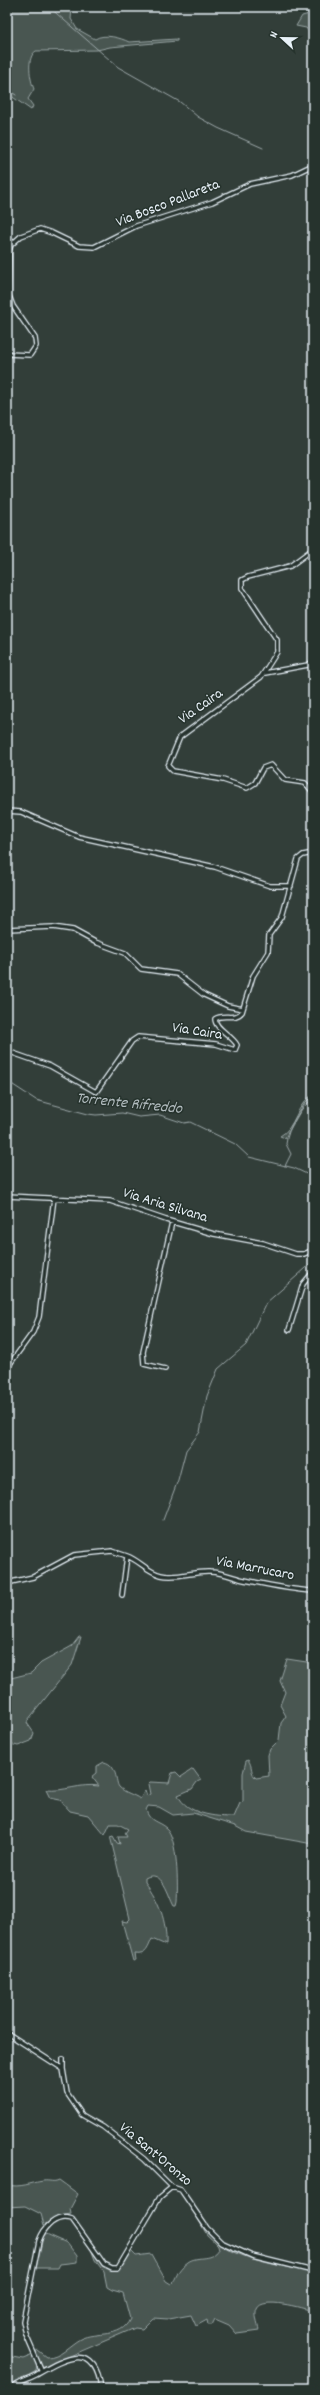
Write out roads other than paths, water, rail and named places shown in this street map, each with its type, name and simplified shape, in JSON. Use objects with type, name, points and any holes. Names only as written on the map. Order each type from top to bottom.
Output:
[{"type":"street","name":"Via Bosco Pallareta","points":[[7,354],[30,355],[36,346],[35,338],[10,299],[8,286],[9,251],[15,241],[26,232],[40,229],[79,246],[94,247],[142,224],[212,202],[250,184],[292,175],[313,165]]},
{"type":"street","name":"Via Caira","points":[[313,549],[290,566],[245,578],[241,582],[242,588],[278,642],[277,652],[265,673],[180,737],[175,745],[168,767],[173,771],[223,780],[247,788],[255,783],[263,768],[271,765],[285,780],[305,783],[313,794],[313,808]]},
{"type":"street","name":"Via Caira","points":[[265,673],[308,665],[313,661]]},
{"type":"street","points":[[7,812],[21,812],[79,838],[215,866],[270,886],[291,886]]},
{"type":"street","points":[[7,928],[53,927],[73,930],[94,942],[125,953],[141,969],[177,974],[204,995],[228,1006],[243,1009],[253,976],[268,952],[269,935],[281,920],[300,857],[313,853]]},
{"type":"street","name":"Via Caira","points":[[7,1051],[50,1066],[96,1092],[134,1039],[138,1037],[216,1044],[235,1050],[237,1045],[234,1040],[214,1021],[218,1017],[238,1016],[243,1009]]},
{"type":"street","name":"Via Aria Silvana","points":[[7,1196],[110,1201],[172,1222],[214,1234],[263,1244],[296,1254],[304,1254],[313,1250]]},
{"type":"street","points":[[7,1368],[33,1332],[39,1316],[54,1198]]},
{"type":"street","points":[[165,1369],[144,1364],[143,1352],[172,1222]]},
{"type":"street","points":[[289,1330],[303,1284],[313,1272]]},
{"type":"street","name":"Via Marrucaro","points":[[7,1583],[33,1577],[74,1555],[112,1551],[133,1558],[149,1571],[162,1576],[180,1576],[197,1572],[212,1572],[287,1588],[313,1591]]},
{"type":"street","points":[[122,1594],[127,1556]]},
{"type":"street","points":[[7,2033],[63,2069]]},
{"type":"street","name":"Via Sant'Oronzo","points":[[62,2059],[67,2093],[82,2115],[103,2127],[144,2159],[172,2187],[183,2192],[207,2228],[225,2245],[252,2256],[313,2271]]},
{"type":"street","points":[[41,2370],[26,2335],[23,2321],[39,2241],[45,2230],[57,2219],[72,2219],[104,2264],[112,2268],[118,2268],[160,2197],[172,2187]]},
{"type":"street","points":[[11,2388],[41,2370],[76,2358],[87,2358],[97,2369],[101,2388]]},
{"type":"waterway","points":[[49,7],[118,67],[180,102],[198,117],[218,128],[263,148]]},
{"type":"waterway","points":[[7,89],[16,95]]},
{"type":"waterway","name":"Torrente Rifreddo","points":[[7,1081],[36,1100],[88,1114],[96,1115],[122,1113],[139,1117],[160,1115],[184,1123],[190,1122],[235,1144],[249,1157],[294,1168],[313,1177]]},
{"type":"waterway","points":[[285,1166],[291,1154],[286,1144],[289,1131],[299,1113],[313,1099]]},
{"type":"waterway","points":[[163,1520],[178,1480],[186,1450],[200,1432],[207,1396],[218,1369],[246,1345],[266,1303],[313,1262]]}]
